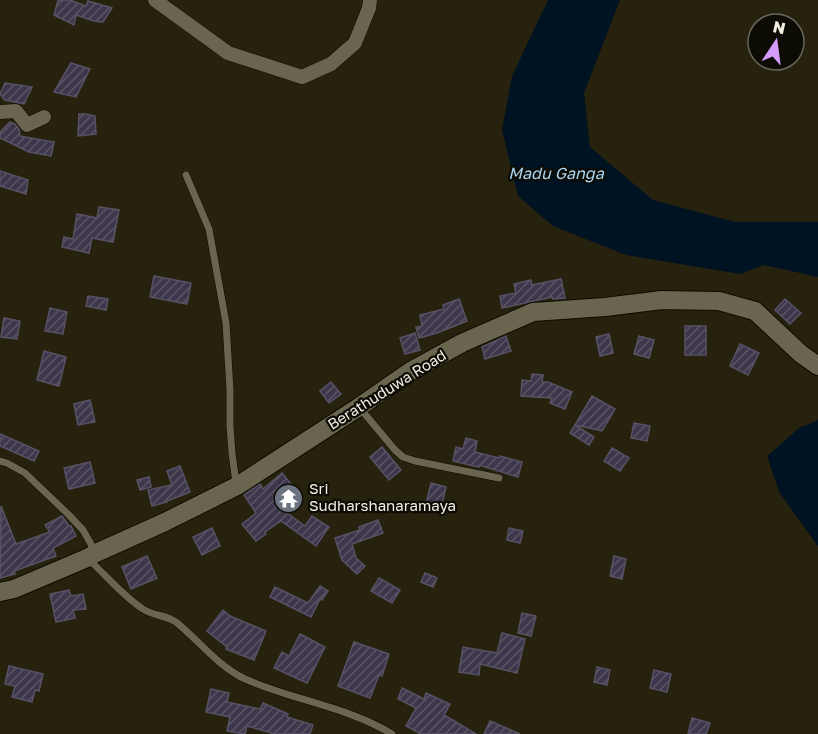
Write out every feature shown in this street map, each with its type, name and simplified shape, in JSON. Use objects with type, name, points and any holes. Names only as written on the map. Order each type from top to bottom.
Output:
[{"type":"street","points":[[155,0],[228,53],[302,77],[332,64],[356,43],[370,0]]},
{"type":"street","points":[[0,112],[16,111],[27,125],[44,117]]},
{"type":"street","name":"Berathuduwa Road","points":[[0,592],[14,589],[165,522],[237,486],[421,366],[462,343],[533,312],[662,300],[719,301],[755,311],[801,354],[818,366]]},
{"type":"lane","points":[[186,175],[209,229],[226,323],[230,426],[237,486]]},
{"type":"lane","points":[[359,407],[394,450],[403,457],[499,477]]},
{"type":"lane","points":[[0,461],[25,473],[69,515],[83,530],[91,555],[145,611],[171,618],[230,670],[243,678],[356,716],[392,734]]},
{"type":"water","name":"Madu Ganga","points":[[548,0],[620,0],[584,93],[590,147],[653,200],[735,222],[818,222],[818,277],[764,265],[740,274],[626,255],[553,226],[518,196],[502,130],[512,76]]},
{"type":"water","points":[[818,420],[818,546],[779,492],[767,456],[799,428]]},
{"type":"building","points":[[58,0],[70,0],[86,6],[88,1],[112,8],[103,22],[76,15],[74,25],[54,15]]},
{"type":"building","points":[[71,63],[90,69],[76,97],[54,92]]},
{"type":"building","points":[[5,83],[32,87],[24,104],[5,100],[0,94]]},
{"type":"building","points":[[79,114],[95,116],[96,134],[78,136]]},
{"type":"building","points":[[10,122],[19,129],[20,136],[54,142],[51,156],[29,152],[0,138],[0,132]]},
{"type":"building","points":[[0,171],[28,180],[26,194],[0,186]]},
{"type":"building","points":[[99,207],[119,210],[113,242],[92,238],[89,253],[62,247],[64,237],[73,239],[77,214],[97,218]]},
{"type":"building","points":[[154,276],[191,283],[187,304],[150,297]]},
{"type":"building","points":[[561,279],[565,298],[553,299],[552,297],[502,308],[500,296],[516,293],[514,284],[531,280],[532,285]]},
{"type":"building","points":[[88,296],[108,299],[106,310],[86,306]]},
{"type":"building","points":[[459,299],[467,321],[419,338],[416,327],[422,326],[420,315],[444,309],[443,305]]},
{"type":"building","points":[[785,299],[801,313],[790,324],[775,310]]},
{"type":"building","points":[[50,308],[67,312],[63,334],[45,331]]},
{"type":"building","points":[[4,318],[20,321],[17,339],[1,337]]},
{"type":"building","points":[[685,326],[706,326],[706,355],[685,355]]},
{"type":"building","points":[[415,333],[420,350],[405,354],[400,338]]},
{"type":"building","points":[[609,334],[613,353],[600,356],[596,337]]},
{"type":"building","points":[[506,336],[511,351],[485,359],[482,347]]},
{"type":"building","points":[[639,336],[654,340],[649,358],[634,354]]},
{"type":"building","points":[[740,344],[759,353],[748,375],[730,366]]},
{"type":"building","points":[[44,351],[66,357],[59,386],[37,380]]},
{"type":"building","points":[[532,374],[543,375],[542,382],[548,382],[572,392],[565,409],[550,403],[552,398],[521,396],[522,380],[531,381]]},
{"type":"building","points":[[331,382],[341,394],[329,403],[320,391]]},
{"type":"building","points":[[592,396],[615,409],[602,431],[575,425]]},
{"type":"building","points":[[90,400],[95,422],[78,425],[74,404]]},
{"type":"building","points":[[634,423],[650,426],[647,441],[631,438]]},
{"type":"building","points":[[575,425],[594,437],[589,445],[570,433]]},
{"type":"building","points":[[0,434],[39,451],[34,461],[0,446]]},
{"type":"building","points":[[466,438],[477,441],[475,452],[522,462],[518,477],[479,465],[479,467],[453,461],[456,447],[463,449]]},
{"type":"building","points":[[382,447],[401,470],[389,480],[370,457]]},
{"type":"building","points":[[612,448],[629,458],[620,471],[604,461]]},
{"type":"building","points":[[90,462],[95,483],[69,489],[64,468]]},
{"type":"building","points":[[180,466],[190,492],[152,506],[148,490],[172,485],[167,471]]},
{"type":"building","points":[[282,473],[303,499],[286,512],[305,526],[312,516],[329,527],[316,546],[281,521],[256,541],[242,524],[256,513],[244,495],[260,484],[263,489]]},
{"type":"building","points":[[149,477],[151,487],[140,490],[137,480]]},
{"type":"building","points":[[431,483],[446,487],[440,512],[425,508]]},
{"type":"building","points":[[1,506],[16,544],[50,532],[45,525],[62,516],[76,536],[53,548],[56,556],[0,578]]},
{"type":"building","points":[[378,520],[383,533],[352,544],[356,558],[365,566],[357,574],[342,560],[335,538],[360,530],[359,527]]},
{"type":"building","points":[[212,528],[220,546],[202,555],[193,537]]},
{"type":"building","points":[[509,528],[523,531],[520,543],[507,540]]},
{"type":"building","points":[[147,556],[157,578],[131,589],[122,567]]},
{"type":"building","points":[[614,556],[626,559],[622,579],[610,576]]},
{"type":"building","points":[[425,573],[437,578],[433,587],[421,582]]},
{"type":"building","points":[[379,578],[400,590],[392,603],[371,591]]},
{"type":"building","points":[[320,586],[328,591],[322,600],[320,599],[311,617],[270,597],[275,587],[308,603]]},
{"type":"building","points":[[69,590],[71,596],[83,594],[86,609],[73,610],[75,618],[56,622],[50,594]]},
{"type":"building","points":[[223,610],[230,616],[266,631],[254,660],[226,649],[227,647],[207,631]]},
{"type":"building","points":[[522,613],[536,616],[531,636],[518,633]]},
{"type":"building","points":[[502,633],[525,639],[517,673],[480,664],[479,675],[459,672],[463,647],[497,653]]},
{"type":"building","points":[[300,634],[325,647],[307,683],[274,668],[282,652],[289,656]]},
{"type":"building","points":[[354,642],[389,654],[382,676],[379,675],[370,698],[338,686]]},
{"type":"building","points":[[9,666],[43,674],[39,691],[35,690],[32,702],[12,697],[15,686],[5,684]]},
{"type":"building","points":[[597,667],[610,670],[607,685],[594,682]]},
{"type":"building","points":[[654,670],[671,674],[667,692],[650,688]]},
{"type":"building","points":[[402,688],[424,699],[426,693],[450,704],[444,715],[476,734],[421,734],[406,726],[416,708],[398,699]]},
{"type":"building","points":[[211,689],[229,693],[227,702],[260,709],[263,703],[288,714],[287,717],[313,725],[310,734],[275,734],[247,726],[245,734],[227,731],[230,717],[206,712]]},
{"type":"building","points":[[692,718],[710,723],[706,734],[688,734]]},
{"type":"building","points":[[490,721],[520,734],[484,734]]},
{"type":"place","name":"Sri Sudharshanaramaya","points":[[288,498]]}]
